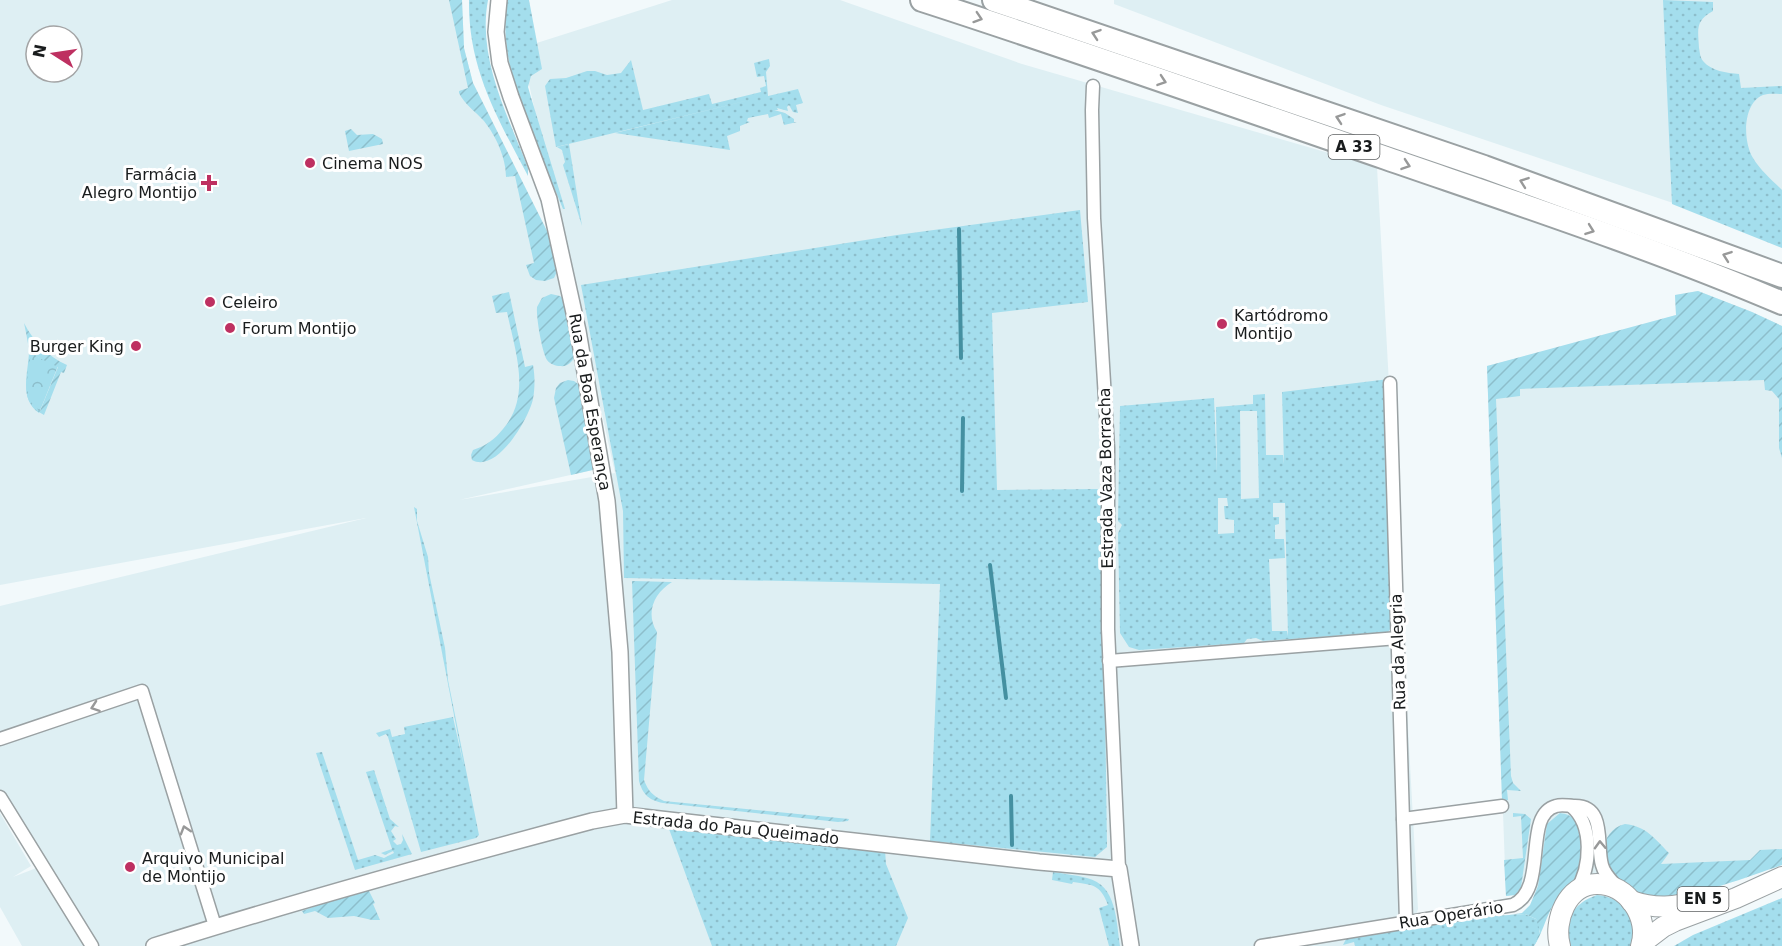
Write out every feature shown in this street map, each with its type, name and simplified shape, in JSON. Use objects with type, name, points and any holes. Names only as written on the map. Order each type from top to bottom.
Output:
[{"type":"highway","name":"A 33","points":[[922,0],[1034,36],[1451,180],[1711,273],[1782,303]]},
{"type":"highway","name":"A 33","points":[[994,0],[1484,167],[1782,276]]},
{"type":"main road","name":"EN 5","points":[[1573,894],[1584,887],[1596,884],[1610,886],[1627,897],[1664,908],[1685,905],[1728,890],[1778,878]]},
{"type":"main road","name":"EN 5","points":[[1641,944],[1675,921],[1736,898],[1778,878]]},
{"type":"main road","points":[[1545,946],[1559,937],[1563,908],[1573,894]]},
{"type":"main road","name":"EN 5","points":[[1627,897],[1642,920],[1644,931],[1641,944]]},
{"type":"street","name":"Rua da Boa Esperança","points":[[499,0],[496,32],[500,63],[549,199],[578,331],[607,501],[620,652],[624,815]]},
{"type":"street","name":"Estrada Vaza Borracha","points":[[1094,86],[1092,110],[1094,218],[1108,448],[1109,661],[1119,869]]},
{"type":"street","name":"Rua da Alegria","points":[[1390,383],[1406,921]]},
{"type":"street","points":[[1109,661],[1398,638]]},
{"type":"street","points":[[0,739],[141,691],[216,926]]},
{"type":"street","points":[[0,797],[92,946]]},
{"type":"street","points":[[1403,819],[1502,806]]},
{"type":"street","name":"Rua Operário","points":[[1261,946],[1518,903],[1529,888],[1543,815],[1556,806],[1571,806]]},
{"type":"street","points":[[1571,806],[1582,820],[1587,856],[1585,874],[1573,894]]},
{"type":"street","points":[[1571,806],[1581,806],[1593,815],[1599,832],[1602,866],[1609,878],[1627,897]]},
{"type":"street","name":"Estrada do Pau Queimado","points":[[154,946],[388,875],[624,815],[1119,869]]},
{"type":"street","points":[[1119,869],[1131,946]]},
{"type":"shaded area","points":[[0,0],[462,0],[464,48],[473,83],[548,233],[553,249],[559,256],[597,469],[459,500],[615,473],[521,48],[672,0],[840,0],[1022,64],[1377,167],[1418,909],[1408,940],[1411,946],[22,946],[0,907],[0,813],[31,866],[13,877],[39,867],[0,806],[0,606],[366,518],[0,585]]},
{"type":"shaded area","points":[[1114,0],[1782,0],[1782,244],[1676,204],[1381,105],[1114,4]]},
{"type":"shaded area","points":[[1698,291],[1782,326],[1782,859],[1638,893],[1626,883],[1589,877],[1567,884],[1506,896],[1487,366],[1676,315],[1675,295]]},
{"type":"green space","points":[[449,0],[462,0],[464,48],[473,83],[548,233],[559,267],[554,278],[545,281],[536,280],[530,276],[526,265],[534,263],[515,176],[506,177],[502,155],[493,133],[459,93],[468,88]]},
{"type":"green space","points":[[469,0],[488,0],[486,22],[491,65],[496,86],[528,168],[528,176],[486,91],[473,48]]},
{"type":"green space","points":[[507,0],[529,0],[542,69],[531,76],[528,87],[565,209],[563,209],[531,134],[513,80],[505,26]]},
{"type":"green space","points":[[1663,0],[1713,2],[1713,11],[1703,18],[1699,26],[1699,48],[1703,61],[1715,69],[1739,74],[1741,88],[1782,86],[1782,94],[1765,94],[1751,106],[1746,133],[1753,158],[1782,190],[1782,248],[1672,204]]},
{"type":"green space","points":[[769,59],[770,66],[766,72],[768,96],[798,89],[803,103],[796,105],[798,113],[793,112],[789,105],[788,111],[777,108],[778,110],[774,110],[785,113],[797,122],[784,125],[781,114],[769,118],[768,114],[748,118],[747,121],[750,122],[740,126],[740,131],[727,136],[730,150],[615,133],[766,96],[556,147],[545,86],[550,79],[566,78],[587,71],[607,75],[621,73],[631,60],[643,110],[709,94],[712,104],[761,92],[760,88],[766,86],[764,76],[757,77],[754,63]]},
{"type":"green space","points":[[351,129],[357,135],[373,134],[382,139],[383,144],[349,151],[345,131]]},
{"type":"green space","points":[[569,144],[582,226],[563,165],[565,162],[562,150],[557,147]]},
{"type":"green space","points":[[1080,210],[1088,302],[992,313],[997,490],[1102,489],[1107,847],[1095,857],[930,841],[940,584],[624,578],[623,511],[581,285],[897,235]]},
{"type":"green space","points":[[1698,291],[1782,326],[1782,458],[1779,448],[1779,399],[1772,391],[1765,390],[1764,380],[1520,389],[1520,396],[1496,399],[1511,776],[1513,783],[1521,791],[1507,790],[1508,800],[1502,801],[1487,366],[1676,315],[1675,295]]},
{"type":"green space","points":[[509,292],[525,367],[533,365],[533,399],[525,419],[510,442],[492,459],[482,462],[472,460],[473,450],[486,444],[500,433],[512,416],[517,402],[519,372],[507,312],[496,313],[492,296]]},
{"type":"green space","points":[[551,294],[560,296],[567,302],[575,356],[565,366],[550,363],[543,350],[537,307],[542,298]]},
{"type":"green space","points":[[24,323],[47,353],[67,365],[64,373],[61,372],[44,415],[30,403],[27,396],[26,389],[29,352]],"holes":[[[31,354],[58,367],[40,411],[34,406],[28,393]]]},
{"type":"green space","points":[[29,353],[58,366],[39,413],[29,401],[27,393]]},
{"type":"green space","points":[[1389,379],[1394,624],[1388,632],[1263,641],[1256,638],[1247,639],[1244,643],[1139,650],[1129,647],[1120,633],[1118,533],[1122,525],[1118,521],[1120,406],[1214,398],[1217,475],[1216,407],[1253,404],[1253,395],[1265,394],[1266,455],[1283,455],[1284,464],[1282,392]],"holes":[[[1240,411],[1257,411],[1259,498],[1241,499]],[[1218,498],[1227,498],[1228,506],[1224,506],[1225,519],[1234,520],[1234,533],[1218,534]],[[1273,503],[1285,503],[1288,636],[1287,631],[1272,631],[1269,559],[1285,558],[1284,539],[1275,539],[1275,525],[1279,524],[1279,517],[1273,517]]]},
{"type":"green space","points":[[568,380],[582,387],[597,469],[571,475],[554,398],[556,388],[560,383]]},
{"type":"green space","points":[[414,507],[417,509],[417,521],[428,557],[429,573],[445,648],[448,680],[479,835],[476,838],[421,852],[388,737],[386,734],[379,737],[376,733],[390,729],[392,737],[405,734],[404,727],[453,717],[464,767]]},
{"type":"green space","points":[[632,581],[672,582],[660,592],[652,611],[653,625],[657,632],[644,780],[651,793],[664,801],[849,819],[848,821],[838,822],[663,803],[650,798],[642,790],[639,781]]},
{"type":"green space","points":[[322,752],[358,860],[375,855],[384,858],[394,853],[393,851],[385,855],[381,853],[392,849],[366,772],[374,770],[390,819],[399,827],[395,826],[391,831],[396,839],[393,841],[397,845],[401,844],[402,834],[412,854],[355,870],[316,753]]},
{"type":"green space","points":[[1513,813],[1525,814],[1531,819],[1521,887],[1516,895],[1506,896],[1504,860],[1523,858],[1521,816],[1513,817]]},
{"type":"green space","points":[[1560,813],[1571,816],[1578,826],[1581,847],[1579,868],[1575,878],[1552,907],[1534,946],[1540,931],[1536,919],[1525,914],[1509,915],[1522,913],[1530,905],[1538,886],[1547,824]]},
{"type":"green space","points":[[1625,824],[1644,830],[1669,853],[1661,864],[1750,860],[1760,850],[1782,849],[1782,865],[1696,893],[1662,898],[1649,897],[1638,893],[1621,881],[1612,872],[1604,854],[1609,835],[1613,830]]},
{"type":"green space","points":[[669,829],[885,850],[886,864],[908,918],[896,946],[712,946]]},
{"type":"green space","points":[[1053,872],[1087,878],[1104,888],[1110,896],[1116,915],[1120,946],[1109,946],[1099,908],[1108,905],[1099,889],[1086,884],[1052,880]]},
{"type":"green space","points":[[364,889],[369,891],[380,920],[354,916],[328,918],[315,911],[304,914],[302,911]]},
{"type":"green space","points":[[1597,895],[1615,900],[1628,912],[1634,927],[1630,946],[1571,946],[1567,929],[1571,914],[1581,903]]},
{"type":"green space","points":[[1782,898],[1782,946],[1674,946],[1693,935]]},
{"type":"green space","points":[[1525,914],[1536,919],[1540,929],[1534,946],[1355,946],[1354,942],[1343,945],[1347,937],[1447,919]]},
{"type":"waterway","points":[[959,229],[961,358]]},
{"type":"waterway","points":[[962,491],[963,418]]},
{"type":"waterway","points":[[990,565],[1006,698]]},
{"type":"waterway","points":[[1011,796],[1012,845]]},
{"type":"place","name":"Cinema NOS","points":[[310,163]]},
{"type":"place","name":"Farmácia Alegro Montijo","points":[[209,183]]},
{"type":"place","name":"Celeiro","points":[[210,302]]},
{"type":"place","name":"Kartódromo Montijo","points":[[1222,324]]},
{"type":"place","name":"Forum Montijo","points":[[230,328]]},
{"type":"place","name":"Burger King","points":[[136,346]]},
{"type":"place","name":"Arquivo Municipal de Montijo","points":[[130,867]]}]
